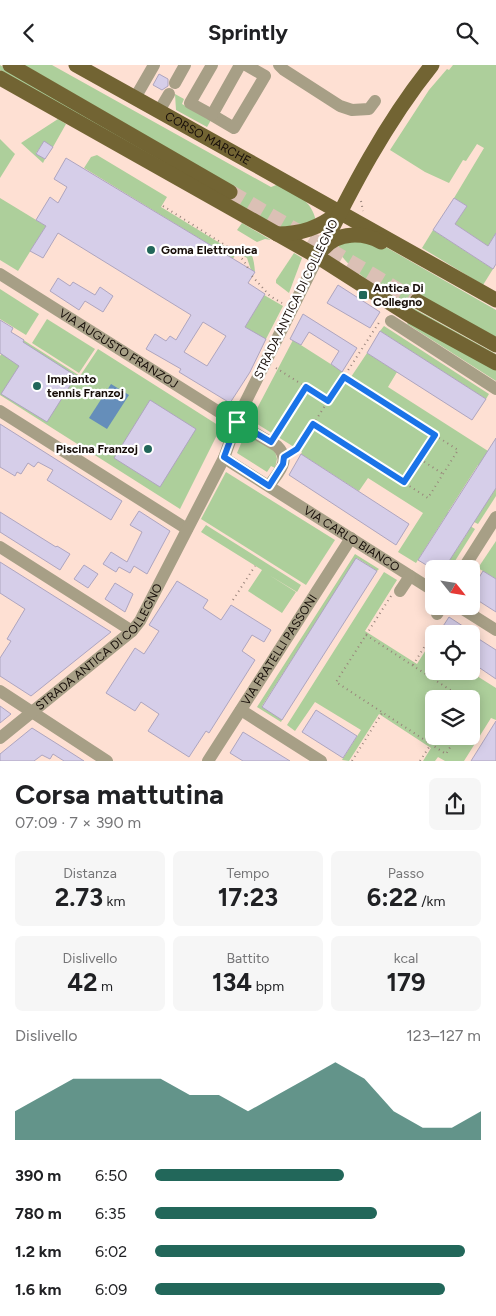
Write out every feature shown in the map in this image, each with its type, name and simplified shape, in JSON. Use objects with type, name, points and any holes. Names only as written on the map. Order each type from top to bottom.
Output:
[{"type":"main road","points":[[10,65],[230,193]]},
{"type":"main road","name":"CORSO MARCHE","points":[[76,65],[496,300]]},
{"type":"main road","name":"STRADA ANTICA DI COLLEGNO","points":[[319,255],[339,211],[402,106],[432,65]]},
{"type":"main road","points":[[0,78],[274,233],[319,255],[412,317],[496,363]]},
{"type":"main road","points":[[274,233],[291,234],[313,229],[328,221],[339,211]]},
{"type":"main road","points":[[319,255],[332,240],[351,235],[373,238],[388,246],[411,251]]},
{"type":"main road","points":[[417,301],[496,345]]},
{"type":"street","points":[[135,98],[154,65]]},
{"type":"street","points":[[159,111],[185,65]]},
{"type":"street","points":[[212,65],[190,103],[234,128],[264,76],[246,65]]},
{"type":"street","points":[[212,115],[240,65]]},
{"type":"street","points":[[279,65],[340,106],[352,110],[369,109],[375,101]]},
{"type":"street","name":"STRADA ANTICA DI COLLEGNO","points":[[0,739],[132,631],[140,621],[224,457],[237,422],[319,255]]},
{"type":"street","name":"VIA AUGUSTO FRANZOJ","points":[[0,274],[237,422]]},
{"type":"street","points":[[391,321],[496,389]]},
{"type":"street","points":[[0,411],[187,529]]},
{"type":"street","points":[[237,422],[271,442],[282,451],[284,457],[283,464],[269,486]]},
{"type":"street","name":"VIA CARLO BIANCO","points":[[224,457],[425,585]]},
{"type":"street","points":[[469,560],[496,517]]},
{"type":"street","name":"VIA FRATELLI PASSONI","points":[[208,761],[351,538]]},
{"type":"street","points":[[0,547],[132,631]]},
{"type":"street","points":[[395,594],[410,576]]},
{"type":"street","points":[[472,615],[496,630]]},
{"type":"street","points":[[0,691],[107,761]]},
{"type":"street","points":[[241,709],[321,761]]},
{"type":"path","points":[[361,199],[364,213]]},
{"type":"path","points":[[163,206],[236,252],[248,268]]},
{"type":"path","points":[[252,276],[270,296],[292,309]]},
{"type":"path","points":[[284,457],[297,449],[383,316],[391,321]]},
{"type":"path","points":[[276,368],[328,401]]},
{"type":"path","points":[[313,424],[428,497],[458,450],[344,377]]},
{"type":"path","points":[[271,442],[306,387]]},
{"type":"path","points":[[404,482],[435,435]]},
{"type":"path","points":[[419,459],[443,474]]},
{"type":"path","points":[[233,600],[255,566]]},
{"type":"path","points":[[395,594],[366,635],[336,683],[425,739]]},
{"type":"path","points":[[413,666],[439,615]]},
{"type":"path","points":[[366,635],[451,690]]},
{"type":"path","points":[[352,761],[382,713]]},
{"type":"path","points":[[420,761],[430,745]]},
{"type":"path","points":[[434,745],[446,754],[452,745]]},
{"type":"green space","points":[[0,65],[21,78],[233,186],[24,65],[52,65],[271,187],[279,184],[291,191],[307,203],[316,221],[314,224],[274,229],[26,86],[0,70]]},
{"type":"green space","points":[[453,65],[496,65],[496,233],[488,246],[455,224],[467,206],[454,198],[484,148],[477,144],[466,161],[463,160],[449,183],[425,172],[390,150],[429,90],[447,69],[449,70]]},
{"type":"green space","points":[[175,94],[184,99],[182,104],[211,120],[207,127],[176,110]]},
{"type":"green space","points":[[58,119],[66,124],[53,147],[44,142],[36,153],[45,159],[43,163],[21,143]]},
{"type":"green space","points":[[0,139],[15,154],[0,178]]},
{"type":"green space","points":[[97,155],[167,197],[161,207],[236,253],[233,259],[84,168],[91,157]]},
{"type":"green space","points":[[0,198],[46,226],[18,271],[0,260]]},
{"type":"green space","points":[[242,223],[271,240],[265,239],[257,242],[237,230]]},
{"type":"green space","points":[[433,230],[493,269],[483,285],[422,248]]},
{"type":"green space","points":[[342,241],[377,242],[496,310],[496,337],[420,296],[413,308],[496,354],[496,358],[381,290],[344,259],[338,247]]},
{"type":"green space","points":[[243,245],[251,253],[255,272],[251,270],[247,258],[239,253]]},
{"type":"green space","points":[[294,253],[302,258],[289,293],[276,283],[276,280]]},
{"type":"green space","points":[[0,289],[39,314],[26,335],[0,319]]},
{"type":"green space","points":[[264,295],[283,306],[266,339],[236,342]]},
{"type":"green space","points":[[47,319],[95,349],[79,373],[32,343]]},
{"type":"green space","points":[[409,321],[496,370],[496,381],[407,324]]},
{"type":"green space","points":[[384,326],[489,394],[486,399],[380,331]]},
{"type":"green space","name":"Piscina Franzoj","points":[[14,334],[80,376],[98,349],[221,427],[180,509],[0,395],[0,356]]},
{"type":"green space","points":[[293,340],[351,377],[367,353],[397,372],[388,387],[488,451],[496,477],[478,465],[448,512],[475,529],[456,560],[450,560],[468,532],[445,517],[416,563],[398,552],[423,513],[368,478],[359,491],[357,490],[251,420]]},
{"type":"green space","points":[[246,432],[275,451],[277,459],[275,468],[271,466],[267,472],[237,453]]},
{"type":"green space","points":[[226,472],[335,540],[306,585],[201,519]]},
{"type":"green space","points":[[496,488],[496,496],[478,524],[474,522]]},
{"type":"green space","points":[[206,525],[301,585],[297,592],[269,575],[296,592],[282,613],[248,591],[262,570],[201,532]]},
{"type":"green space","points":[[496,541],[496,579],[480,569],[480,565]]},
{"type":"green space","points":[[355,554],[379,569],[377,571],[357,558],[262,706],[282,720],[281,722],[257,707]]},
{"type":"green space","points":[[384,572],[397,580],[365,631],[417,664],[425,651],[425,680],[480,680],[480,678],[496,688],[496,720],[491,718],[480,736],[480,690],[425,690],[425,744],[379,714],[349,761],[342,760],[361,730],[315,702],[295,731],[287,725]]},
{"type":"green space","points":[[426,745],[474,745],[464,761],[445,761],[438,757],[435,761],[423,761],[431,748]]},
{"type":"water","points":[[111,384],[129,395],[107,429],[89,418]]},
{"type":"building","points":[[159,74],[168,79],[168,86],[162,90],[153,85]]},
{"type":"building","points":[[44,141],[53,147],[45,159],[36,154]]},
{"type":"building","name":"Goma Elettronica","points":[[66,158],[255,272],[248,283],[265,294],[245,327],[266,339],[250,372],[230,403],[179,372],[181,369],[146,349],[155,334],[166,341],[170,336],[176,340],[191,315],[58,233],[43,258],[30,251],[46,226],[36,220],[50,197],[58,203],[67,187],[54,179]],"holes":[[[203,322],[226,336],[207,366],[184,352]]]},
{"type":"building","points":[[454,198],[467,206],[455,224],[488,246],[496,233],[496,264],[493,269],[433,230]]},
{"type":"building","points":[[58,278],[70,286],[73,282],[95,295],[100,287],[113,296],[103,312],[85,301],[79,310],[50,291]]},
{"type":"building","points":[[338,285],[380,312],[370,328],[327,303]]},
{"type":"building","points":[[303,314],[357,348],[342,372],[331,364],[339,351],[309,332],[301,345],[290,339]]},
{"type":"building","name":"Impianto tennis Franzoj","points":[[0,320],[13,328],[11,332],[24,340],[23,342],[76,376],[47,422],[1,394],[19,366],[0,353]]},
{"type":"building","points":[[380,331],[486,399],[472,420],[367,353]]},
{"type":"building","points":[[150,400],[196,429],[160,487],[114,458]]},
{"type":"building","points":[[0,424],[122,501],[111,520],[47,480],[53,470],[38,462],[34,467],[28,463],[21,474],[17,472],[15,476],[0,467]]},
{"type":"building","points":[[496,438],[496,488],[450,560],[425,560],[425,564],[418,560]]},
{"type":"building","points":[[301,454],[409,524],[396,545],[289,475]]},
{"type":"building","points":[[139,511],[170,531],[147,574],[134,566],[130,573],[119,567],[116,572],[103,564],[111,552],[127,562],[142,532],[130,525]]},
{"type":"building","points":[[0,512],[70,554],[60,570],[0,532]]},
{"type":"building","points":[[356,558],[377,571],[282,720],[262,707]]},
{"type":"building","points":[[0,562],[111,632],[31,696],[0,676],[0,658],[11,641],[7,639],[25,609],[0,593]]},
{"type":"building","points":[[84,565],[98,574],[88,588],[74,579]]},
{"type":"building","points":[[483,571],[496,579],[496,612],[480,602],[480,576]]},
{"type":"building","points":[[177,581],[208,600],[203,608],[221,620],[231,605],[271,630],[264,642],[252,635],[242,651],[255,660],[209,733],[206,731],[189,757],[148,731],[159,714],[141,702],[135,711],[106,693],[135,648],[144,654],[159,631],[149,625]]},
{"type":"building","points":[[115,583],[133,594],[125,612],[105,599]]},
{"type":"building","points":[[449,617],[461,625],[444,625]]},
{"type":"building","points":[[480,640],[496,650],[496,679],[480,668]]},
{"type":"building","points":[[0,706],[11,714],[0,723]]},
{"type":"building","points":[[316,710],[357,736],[343,758],[302,732]]},
{"type":"building","points":[[496,721],[496,761],[471,761]]},
{"type":"building","points":[[32,728],[84,761],[64,761],[53,754],[50,759],[42,755],[34,761],[0,761],[0,754]]},
{"type":"building","points":[[243,732],[290,761],[243,761],[230,753]]},
{"type":"tunnel","points":[[230,192],[417,301]]},
{"type":"place","name":"Goma Elettronica","points":[[151,250]]},
{"type":"place","name":"Antica Di Collegno","points":[[363,295]]},
{"type":"place","name":"Impianto tennis Franzoj","points":[[37,386]]},
{"type":"place","name":"Piscina Franzoj","points":[[148,449]]},
{"type":"route","points":[[344,377],[435,435],[404,482],[313,424],[297,449],[284,457],[283,464],[269,486],[224,457],[237,422],[271,442],[306,387],[328,401],[344,377]]}]
